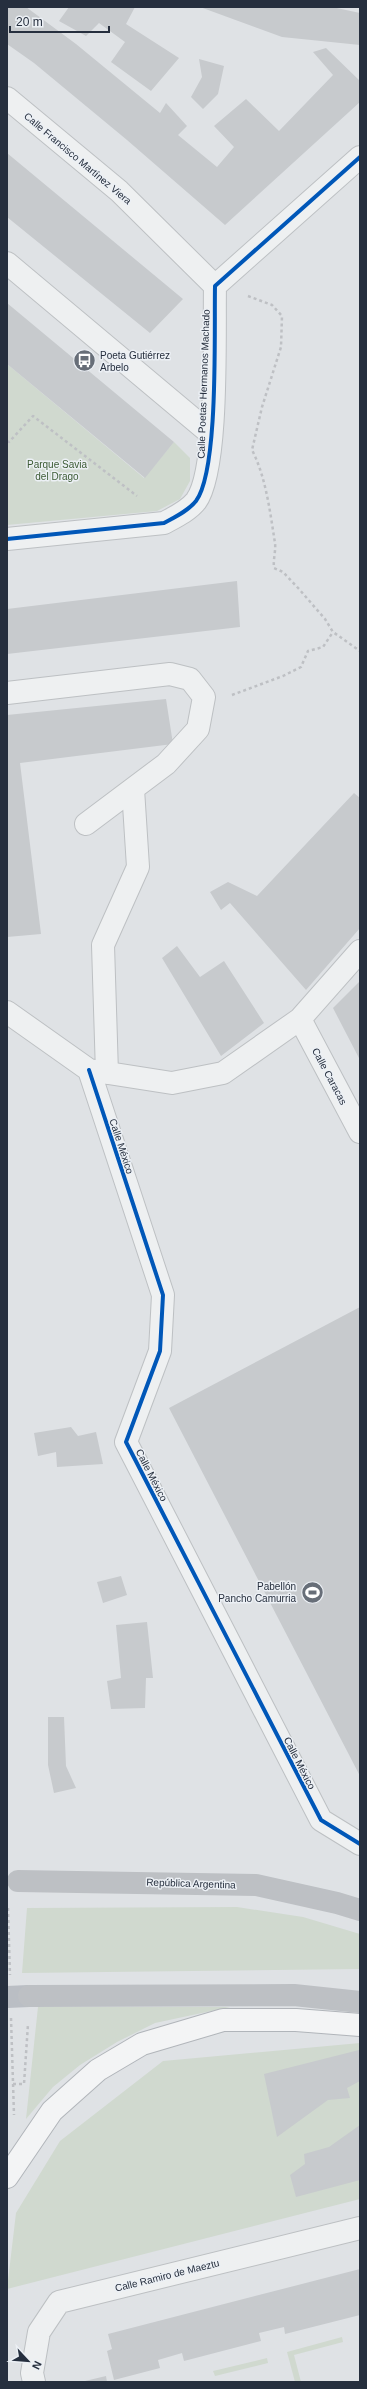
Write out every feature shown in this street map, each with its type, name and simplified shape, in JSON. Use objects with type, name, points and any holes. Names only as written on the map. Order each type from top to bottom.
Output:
[{"type":"highway","points":[[7,2177],[52,2111],[98,2070],[142,2044],[223,2020],[296,2020],[360,2025]]},
{"type":"main road","name":"República Argentina","points":[[18,1881],[256,1885],[337,1903],[360,1910]]},
{"type":"main road","points":[[29,1996],[294,1995],[360,2002]]},
{"type":"street","name":"Calle Francisco Martínez Viera","points":[[7,98],[119,191],[216,285]]},
{"type":"street","points":[[216,285],[360,156]]},
{"type":"street","points":[[7,263],[211,434]]},
{"type":"street","name":"Calle Poetas Hermanos Machado","points":[[7,539],[164,523],[180,515],[196,500],[207,474],[211,434],[216,285]]},
{"type":"street","points":[[7,693],[170,674],[190,679],[204,697],[198,729],[166,764],[86,824]]},
{"type":"street","points":[[98,1072],[102,945],[138,867],[133,789]]},
{"type":"street","points":[[7,1012],[98,1072],[172,1083],[223,1073],[300,1019],[360,951]]},
{"type":"street","name":"Calle Caracas","points":[[300,1019],[360,1132]]},
{"type":"street","name":"Calle México","points":[[98,1072],[163,1296],[160,1351],[126,1442],[320,1820],[360,1844]]},
{"type":"street","name":"Calle Ramiro de Maeztu","points":[[34,2382],[32,2373],[39,2332],[59,2302],[360,2228]]},
{"type":"path","points":[[216,285],[272,305],[282,316],[281,347],[262,407],[252,450],[259,464],[268,507],[275,545],[273,560],[274,568],[283,572],[299,589],[325,619],[333,632],[360,650]]},
{"type":"path","points":[[8,443],[33,416],[157,511],[164,523]]},
{"type":"path","points":[[204,697],[234,694],[283,676],[301,667],[308,651],[323,647],[333,632]]},
{"type":"path","points":[[13,2084],[24,2084],[29,1996]]},
{"type":"green space","name":"Parque Savia del Drago","points":[[7,364],[144,478],[174,442],[190,458],[190,481],[180,499],[157,511],[7,525]]},
{"type":"green space","points":[[237,1907],[303,1917],[360,1934],[360,1969],[22,1973],[27,1908]]},
{"type":"green space","points":[[38,2007],[230,2007],[155,2023],[117,2042],[80,2065],[53,2087],[26,2119]]},
{"type":"green space","points":[[360,2043],[360,2199],[7,2289],[16,2213],[60,2141],[163,2061]]},
{"type":"green space","points":[[342,2337],[343,2342],[294,2355],[301,2382],[295,2382],[287,2352]]},
{"type":"green space","points":[[267,2358],[268,2363],[215,2376],[213,2371]]},
{"type":"building","points":[[7,7],[26,7],[76,44],[160,113],[166,103],[187,126],[178,135],[217,167],[234,147],[214,126],[246,99],[279,131],[333,75],[313,52],[326,48],[360,81],[360,102],[225,225],[127,140],[34,63],[7,44]]},
{"type":"building","points":[[69,7],[135,7],[126,24],[179,58],[151,91],[111,62],[125,42],[99,23],[86,36],[59,21]]},
{"type":"building","points":[[200,7],[332,7],[360,13],[360,45],[282,37]]},
{"type":"building","points":[[199,59],[224,66],[218,94],[203,109],[191,97],[202,77]]},
{"type":"building","points":[[7,153],[183,299],[150,333],[7,217]]},
{"type":"building","points":[[7,303],[174,442],[145,478],[7,364]]},
{"type":"building","points":[[237,581],[240,627],[7,654],[7,609]]},
{"type":"building","points":[[166,699],[173,744],[20,763],[41,934],[7,937],[7,715]]},
{"type":"building","points":[[354,793],[360,798],[360,928],[306,990],[230,903],[221,910],[210,892],[228,882],[257,896]]},
{"type":"building","points":[[177,946],[200,977],[224,961],[264,1023],[221,1056],[162,958]]},
{"type":"building","points":[[360,981],[360,1060],[333,1008]]},
{"type":"building","name":"Pabellón Pancho Camurria","points":[[360,1307],[360,1776],[169,1408]]},
{"type":"building","points":[[71,1427],[78,1436],[96,1432],[103,1464],[57,1467],[56,1452],[38,1456],[34,1433]]},
{"type":"building","points":[[121,1576],[127,1595],[103,1603],[97,1582]]},
{"type":"building","points":[[147,1622],[153,1678],[146,1678],[145,1708],[111,1709],[107,1681],[121,1678],[116,1625]]},
{"type":"building","points":[[48,1717],[64,1717],[66,1766],[76,1788],[54,1793],[48,1765]]},
{"type":"building","points":[[359,2050],[360,2081],[347,2088],[350,2098],[328,2100],[277,2137],[264,2074]]},
{"type":"building","points":[[360,2125],[360,2180],[296,2197],[290,2175],[305,2164],[304,2154],[329,2147]]},
{"type":"building","points":[[360,2269],[360,2315],[285,2334],[284,2327],[259,2333],[261,2341],[184,2361],[182,2353],[158,2360],[160,2368],[114,2380],[107,2351],[112,2349],[108,2334]]},
{"type":"building","points":[[106,2376],[107,2382],[85,2382],[85,2381]]},
{"type":"tunnel","points":[[7,1997],[29,1996]]},
{"type":"cycle path","points":[[7,539],[164,523],[181,514],[193,505],[203,485],[209,461],[214,398],[215,286],[360,157]]},
{"type":"cycle path","points":[[89,1070],[163,1295],[160,1351],[126,1442],[321,1820],[360,1844]]},
{"type":"place","name":"Poeta Gutiérrez Arbelo","points":[[84,361]]},
{"type":"place","name":"Pabellón Pancho Camurria","points":[[312,1592]]}]
